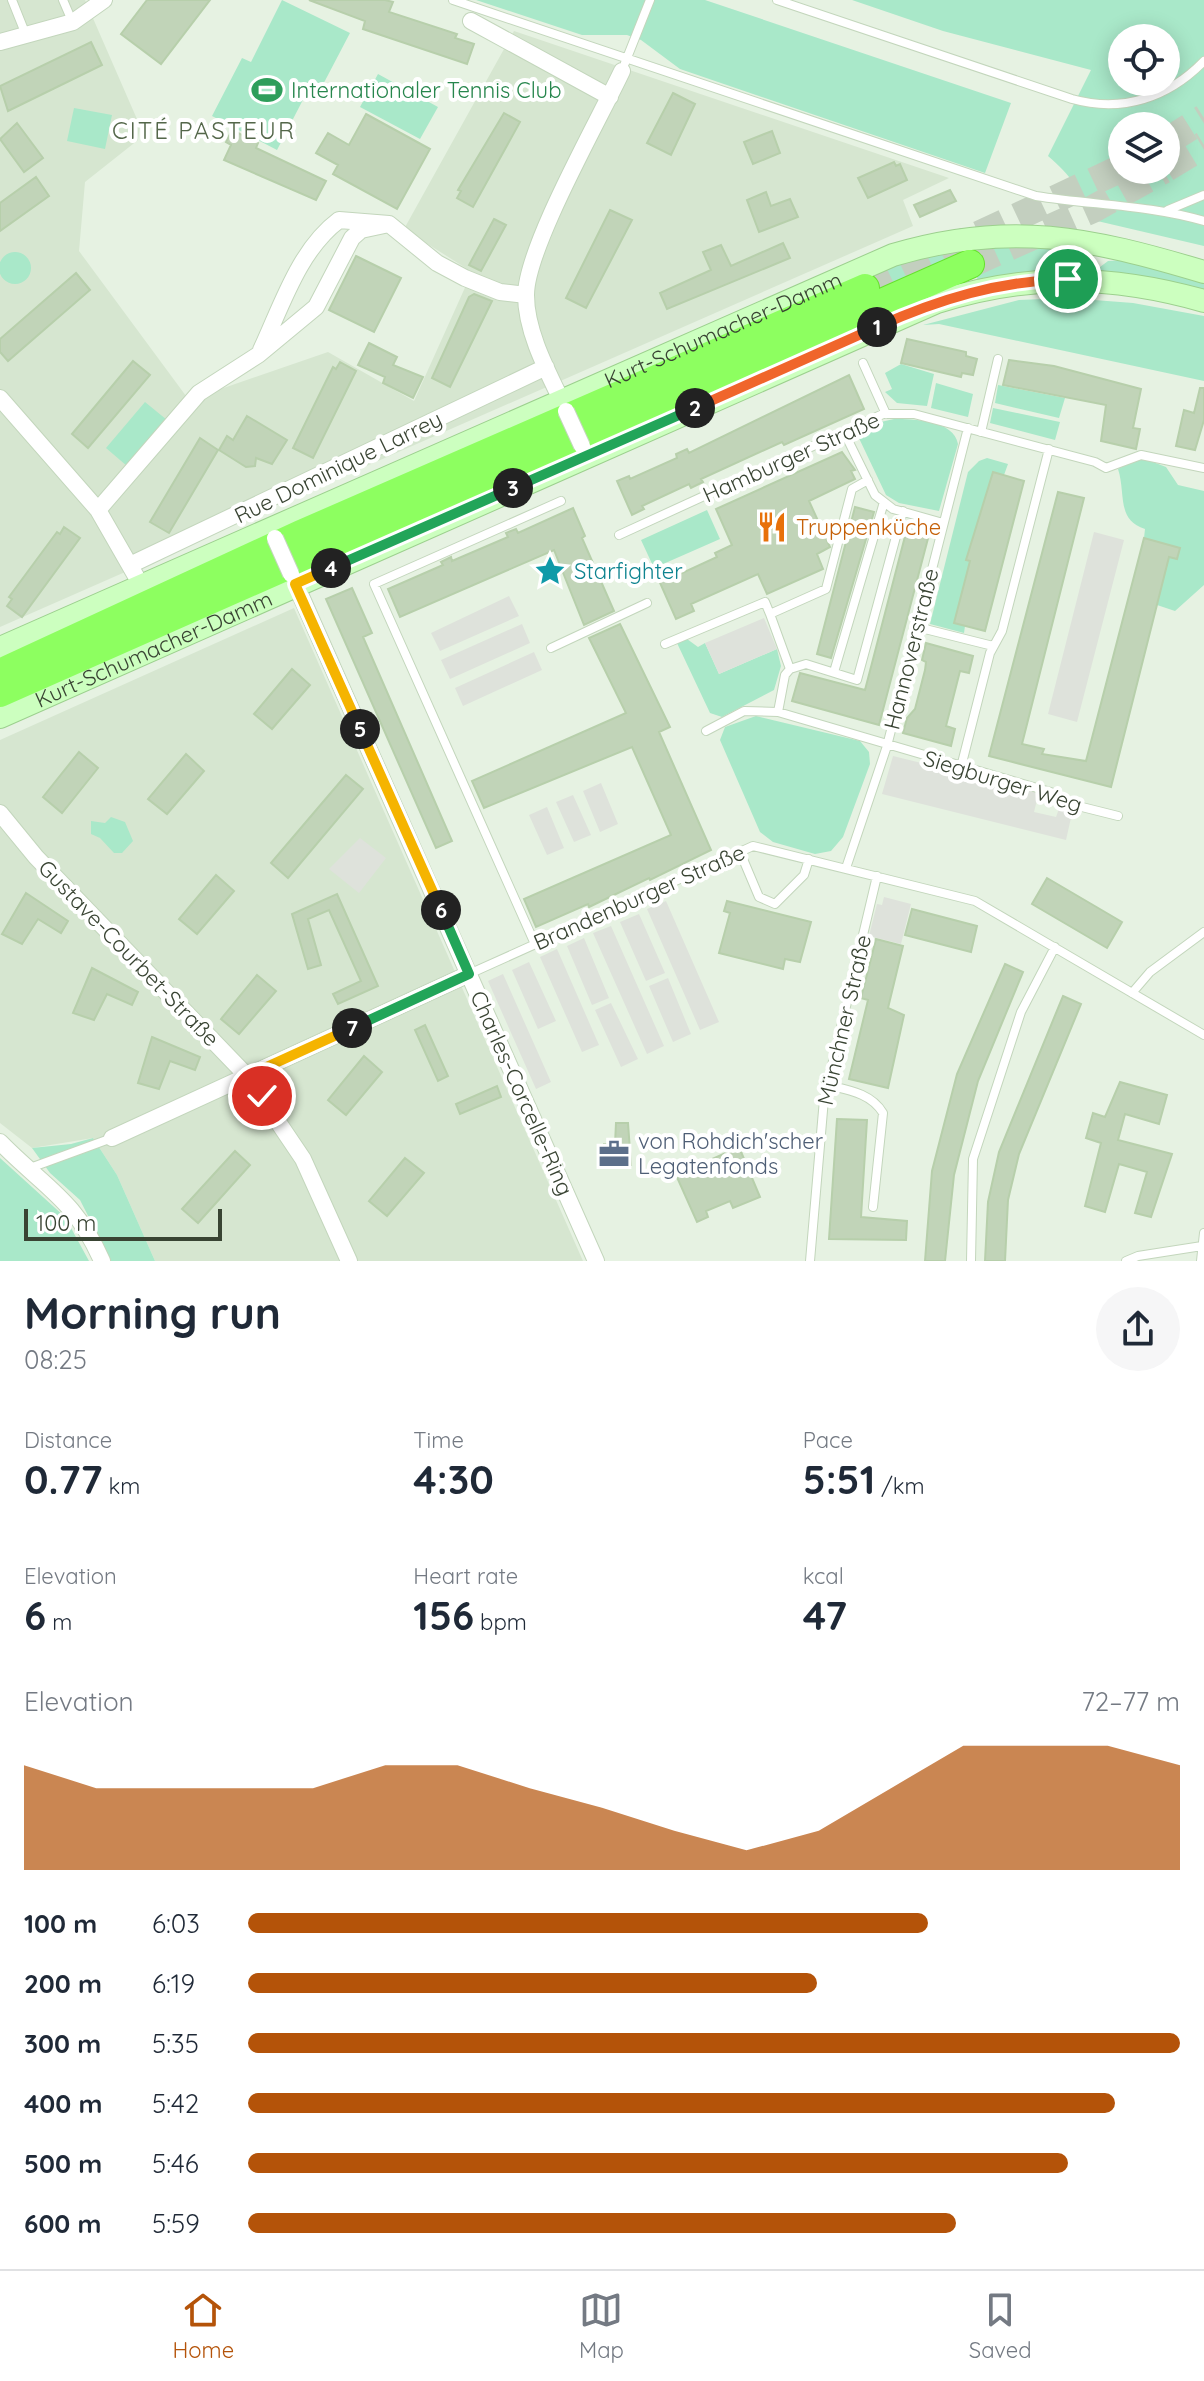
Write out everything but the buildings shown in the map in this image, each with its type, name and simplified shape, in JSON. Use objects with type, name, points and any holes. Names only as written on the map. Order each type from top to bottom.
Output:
[{"type":"highway","points":[[0,693],[970,264]]},
{"type":"highway","points":[[0,672],[287,540],[865,288]]},
{"type":"main road","name":"Kurt-Schumacher-Damm","points":[[0,648],[564,405],[875,261],[947,241],[1013,235],[1066,237],[1118,247],[1204,272]]},
{"type":"main road","name":"Kurt-Schumacher-Damm","points":[[0,717],[293,579],[916,310],[980,289],[1048,280],[1094,280],[1149,287],[1204,301]]},
{"type":"street","points":[[0,42],[73,22],[104,0]]},
{"type":"street","points":[[471,21],[610,97]]},
{"type":"street","points":[[584,451],[546,367],[526,295],[538,246],[624,65]]},
{"type":"street","points":[[258,355],[319,235],[339,220],[389,224],[448,269],[500,292],[526,295]]},
{"type":"street","points":[[98,510],[199,393],[258,355],[316,307],[352,238],[361,230],[389,224]]},
{"type":"street","name":"Rue Dominique Larrey","points":[[130,565],[546,367]]},
{"type":"street","points":[[2,405],[98,510],[141,585]]},
{"type":"street","name":"Charles-Corcelle-Ring","points":[[272,533],[596,1261]]},
{"type":"street","name":"Gustave-Courbet-Straße","points":[[0,813],[36,857],[247,1076],[303,1159],[349,1261]]},
{"type":"street","points":[[112,1138],[469,974]]},
{"type":"street","points":[[0,1142],[80,1217],[102,1261]]},
{"type":"lane","points":[[12,0],[26,36]]},
{"type":"lane","points":[[63,0],[73,22]]},
{"type":"lane","points":[[453,0],[624,65],[1036,196],[1092,205],[1167,210],[1204,221]]},
{"type":"lane","points":[[624,65],[650,0]]},
{"type":"lane","points":[[777,0],[1072,99],[1101,105],[1152,97],[1184,79],[1204,61]]},
{"type":"lane","points":[[1167,210],[1204,195]]},
{"type":"lane","points":[[981,432],[998,359]]},
{"type":"lane","points":[[863,363],[886,414]]},
{"type":"lane","name":"Hamburger Straße","points":[[619,535],[886,414],[914,414],[1049,449],[1106,468],[1141,455],[1204,468]]},
{"type":"lane","name":"Hannoverstraße","points":[[846,868],[887,746],[968,428]]},
{"type":"lane","points":[[844,432],[868,480],[884,502],[893,509],[943,523]]},
{"type":"lane","points":[[961,767],[993,646],[1002,631],[1049,449]]},
{"type":"lane","points":[[770,614],[826,589],[852,489],[868,480]]},
{"type":"lane","points":[[535,944],[374,584],[561,501]]},
{"type":"lane","points":[[834,672],[884,502]]},
{"type":"lane","points":[[778,712],[785,675],[790,669],[806,664],[857,680],[903,511]]},
{"type":"lane","points":[[665,644],[765,602],[790,669]]},
{"type":"lane","points":[[551,648],[647,603]]},
{"type":"lane","points":[[917,627],[993,646]]},
{"type":"lane","name":"Siegburger Weg","points":[[706,731],[744,711],[778,712],[1054,793],[1066,803],[1118,816]]},
{"type":"lane","name":"Brandenburger Straße","points":[[469,974],[753,846],[975,901],[1204,1035]]},
{"type":"lane","points":[[740,852],[759,897],[775,904],[804,875],[809,859]]},
{"type":"lane","name":"Münchner Straße","points":[[810,1261],[827,1085],[877,876]]},
{"type":"lane","points":[[1132,993],[1150,972],[1204,932]]},
{"type":"lane","points":[[971,1261],[973,1159],[1021,1012],[1055,947]]},
{"type":"lane","points":[[827,1085],[862,1094],[877,1104],[883,1113],[873,1207]]},
{"type":"lane","points":[[29,1169],[112,1138]]},
{"type":"lane","points":[[1201,1261],[1204,1233]]},
{"type":"lane","points":[[1126,1261],[1138,1256],[1202,1246]]},
{"type":"shaded area","points":[[0,0],[85,0],[140,126],[138,140],[85,182],[79,251],[189,400],[328,352],[414,401],[472,272],[404,229],[514,31],[949,178],[903,200],[913,226],[0,627]]},
{"type":"shaded area","points":[[1094,532],[1124,540],[1077,722],[1048,714]]},
{"type":"shaded area","points":[[509,596],[519,616],[440,651],[431,633]]},
{"type":"shaded area","points":[[294,608],[583,1261],[155,1261],[117,1175],[93,1138],[32,1148],[0,1123],[0,740]]},
{"type":"shaded area","points":[[764,618],[777,649],[719,674],[705,643]]},
{"type":"shaded area","points":[[522,624],[530,643],[450,679],[441,660]]},
{"type":"shaded area","points":[[534,652],[542,670],[463,706],[455,688]]},
{"type":"shaded area","points":[[893,756],[1039,792],[1034,812],[1056,817],[1060,806],[1073,809],[1066,840],[882,794]]},
{"type":"shaded area","points":[[601,783],[618,824],[600,832],[583,791]]},
{"type":"shaded area","points":[[573,795],[591,835],[574,842],[556,802]]},
{"type":"shaded area","points":[[547,807],[564,848],[547,855],[529,815]]},
{"type":"shaded area","points":[[360,838],[386,858],[359,893],[329,869]]},
{"type":"shaded area","points":[[884,897],[911,904],[901,944],[869,936],[877,904],[882,905]]},
{"type":"shaded area","points":[[666,901],[719,1022],[700,1030],[647,909]]},
{"type":"shaded area","points":[[639,914],[665,973],[646,981],[620,922]]},
{"type":"shaded area","points":[[611,926],[664,1046],[647,1054],[593,933]]},
{"type":"shaded area","points":[[584,938],[609,998],[592,1005],[567,946]]},
{"type":"shaded area","points":[[557,949],[599,1045],[582,1052],[540,957]]},
{"type":"shaded area","points":[[529,962],[556,1021],[538,1029],[512,970]]},
{"type":"shaded area","points":[[503,974],[551,1082],[536,1089],[488,981]]},
{"type":"shaded area","points":[[668,978],[691,1034],[673,1042],[649,986]]},
{"type":"shaded area","points":[[611,1003],[638,1059],[621,1067],[595,1010]]},
{"type":"green space","points":[[282,0],[350,33],[317,96],[307,92],[277,150],[212,116],[242,58],[251,62]]},
{"type":"green space","points":[[476,0],[705,0],[1011,103],[985,173],[680,69],[641,40],[627,35],[582,35]]},
{"type":"green space","points":[[852,0],[1204,0],[1204,246],[1093,220],[1075,185],[1048,156],[1091,70],[943,31]]},
{"type":"green space","points":[[378,74],[438,107],[420,139],[360,107]]},
{"type":"green space","points":[[74,108],[112,115],[105,149],[67,141]]},
{"type":"green space","points":[[1039,245],[1092,254],[1067,268],[978,280],[966,254],[871,297],[862,278],[927,257],[993,247]]},
{"type":"green space","points":[[15,252],[26,257],[31,268],[26,279],[15,284],[4,279],[-1,268],[4,257]]},
{"type":"green space","points":[[1124,260],[1204,282],[1204,293],[1142,276],[1096,270],[1108,261]]},
{"type":"green space","points":[[1068,298],[1133,303],[1204,316],[1204,381],[939,324],[923,325],[1019,300]]},
{"type":"green space","points":[[901,364],[934,374],[927,406],[897,403],[885,392],[892,389],[885,373]]},
{"type":"green space","points":[[936,383],[973,394],[968,417],[931,408]]},
{"type":"green space","points":[[998,385],[1065,398],[1059,418],[995,403]]},
{"type":"green space","points":[[145,402],[167,420],[127,466],[106,448]]},
{"type":"green space","points":[[993,408],[1060,422],[1055,440],[990,423]]},
{"type":"green space","points":[[894,419],[932,422],[955,436],[958,444],[939,511],[899,503],[886,495],[857,434],[872,424]]},
{"type":"green space","points":[[1140,457],[1166,467],[1178,485],[1204,491],[1204,585],[1175,611],[1157,605],[1169,557],[1177,558],[1180,548],[1144,538],[1145,529],[1130,519],[1124,505],[1118,469]]},
{"type":"green space","points":[[987,458],[1008,464],[1004,475],[993,473],[967,560],[970,561],[954,623],[965,626],[964,633],[930,624],[968,472]]},
{"type":"green space","points":[[707,510],[720,539],[654,568],[641,540]]},
{"type":"green space","points":[[687,639],[698,647],[705,643],[719,674],[777,649],[781,666],[774,690],[722,717],[710,713],[677,643]]},
{"type":"green space","points":[[756,716],[860,741],[869,752],[870,764],[843,837],[831,851],[815,854],[773,842],[760,832],[720,740],[725,727]]},
{"type":"green space","points":[[111,817],[125,822],[133,841],[122,853],[114,853],[100,838],[91,834],[91,821],[105,823]]},
{"type":"green space","points":[[93,1138],[117,1175],[155,1261],[111,1261],[80,1200],[50,1173],[32,1148]]},
{"type":"green space","points":[[0,1158],[65,1217],[89,1261],[0,1261]]},
{"type":"tunnel","points":[[1180,133],[1204,118]]},
{"type":"tunnel","points":[[1180,160],[1204,145]]},
{"type":"tunnel","points":[[865,288],[1108,175]]},
{"type":"tunnel","points":[[970,264],[1093,209],[1138,184]]},
{"type":"place","name":"Internationaler Tennis Club","points":[[267,90]]},
{"type":"place","name":"Truppenküche","points":[[772,527]]},
{"type":"place","name":"Starfighter","points":[[550,571]]},
{"type":"place","name":"von Rohdich'scher Legatenfonds","points":[[614,1154]]},
{"type":"district","name":"CITÉ PASTEUR","points":[[204,131]]},
{"type":"route","points":[[262,1096],[247,1076],[469,974],[295,584],[916,310],[957,295],[997,286],[1068,279]]}]
